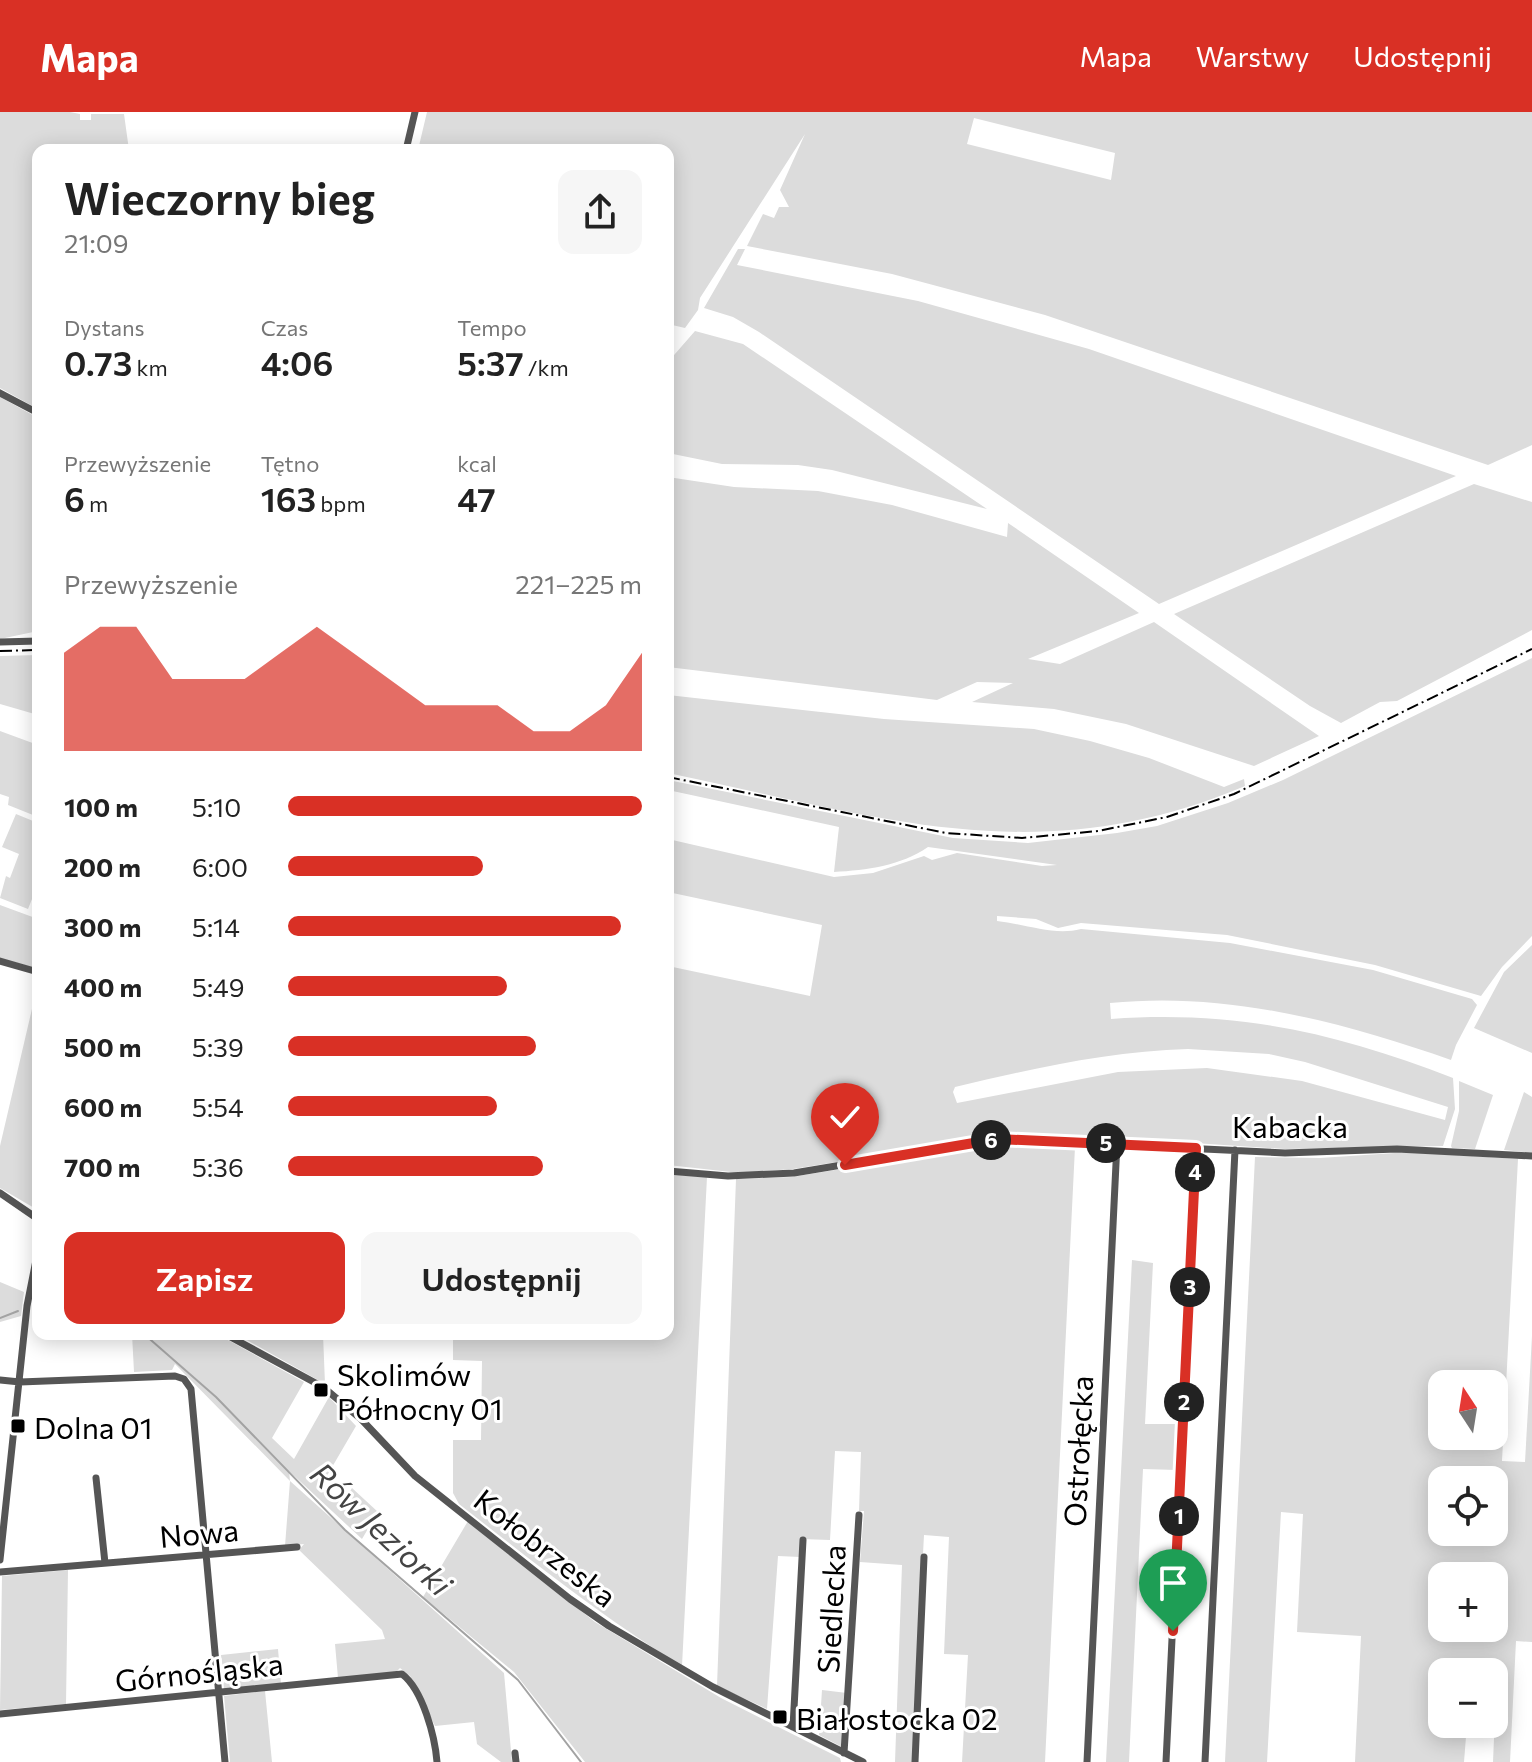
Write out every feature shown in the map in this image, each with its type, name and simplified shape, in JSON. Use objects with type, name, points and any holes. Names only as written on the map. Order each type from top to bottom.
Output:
[{"type":"street","points":[[407,144],[415,112]]},
{"type":"street","points":[[0,393],[32,410]]},
{"type":"street","points":[[0,642],[32,641]]},
{"type":"street","points":[[0,961],[32,970]]},
{"type":"street","name":"Kabacka","points":[[674,1172],[728,1176],[794,1173],[997,1139],[1285,1153],[1397,1149],[1532,1156]]},
{"type":"street","name":"Ostrołęcka","points":[[1087,1762],[1117,1143]]},
{"type":"street","points":[[1166,1762],[1196,1148]]},
{"type":"street","points":[[1205,1762],[1235,1150]]},
{"type":"street","points":[[0,1193],[32,1215]]},
{"type":"street","points":[[0,1560],[32,1281]]},
{"type":"street","name":"Kołobrzeska","points":[[236,1340],[323,1387],[361,1419],[415,1476],[583,1608],[713,1687],[863,1762]]},
{"type":"street","points":[[0,1380],[20,1382],[175,1376],[187,1382],[191,1389],[225,1762]]},
{"type":"street","points":[[96,1478],[105,1563]]},
{"type":"street","name":"Siedlecka","points":[[844,1753],[859,1515]]},
{"type":"street","points":[[793,1727],[803,1540]]},
{"type":"street","name":"Nowa","points":[[0,1572],[297,1547]]},
{"type":"street","points":[[915,1762],[924,1557]]},
{"type":"street","name":"Górnośląska","points":[[0,1714],[402,1674],[410,1681],[429,1721],[437,1762]]},
{"type":"shaded area","points":[[0,112],[70,112],[80,114],[80,120],[91,120],[91,114],[124,114],[128,144],[32,144],[32,406],[0,388]]},
{"type":"shaded area","points":[[427,112],[1532,112],[1532,445],[1488,465],[1045,315],[892,274],[747,246],[763,214],[774,218],[779,207],[789,207],[780,190],[805,134],[700,298],[698,310],[685,328],[674,325],[674,144],[419,144]],"holes":[[[974,118],[1115,153],[1111,180],[967,144]]]},
{"type":"shaded area","points":[[738,249],[745,249],[737,265],[918,301],[1089,349],[1456,476],[1159,604],[759,332],[733,317],[704,308]]},
{"type":"shaded area","points":[[695,331],[743,344],[987,509],[832,470],[798,465],[722,464],[674,454],[674,355]]},
{"type":"shaded area","points":[[0,397],[32,415],[32,632],[0,639]]},
{"type":"shaded area","points":[[674,478],[734,487],[818,491],[892,505],[1007,537],[1008,523],[1139,613],[1028,659],[1060,664],[1154,622],[1319,736],[1254,766],[1126,724],[1054,709],[972,702],[1013,683],[977,682],[937,700],[674,668]]},
{"type":"shaded area","points":[[1474,484],[1532,502],[1532,630],[1397,701],[1380,702],[1341,723],[1310,706],[1174,614]]},
{"type":"shaded area","points":[[32,655],[32,713],[0,704],[0,656]]},
{"type":"shaded area","points":[[1532,658],[1532,936],[1502,967],[1481,996],[1375,965],[1227,935],[1081,923],[1058,928],[1036,919],[997,916],[997,921],[1050,930],[1081,929],[1230,943],[1373,970],[1472,999],[1477,1005],[1451,1060],[1368,1033],[1284,1013],[1197,1002],[1154,1000],[1110,1003],[1111,1019],[1201,1018],[1286,1028],[1368,1049],[1453,1078],[1455,1109],[1443,1146],[1285,1149],[1120,1138],[999,1136],[793,1169],[740,1173],[674,1166],[674,967],[810,996],[822,925],[674,893],[674,840],[834,877],[873,873],[924,856],[932,860],[957,853],[1042,866],[1057,865],[928,847],[906,859],[883,866],[834,872],[839,827],[674,791],[674,781],[953,838],[1028,843],[1157,826],[1228,803],[1283,780]],"holes":[[[1158,1050],[1269,1054],[1305,1062],[1448,1107],[1445,1120],[1302,1081],[1207,1068],[1118,1072],[957,1103],[953,1092],[955,1087],[1071,1062]]]},
{"type":"shaded area","points":[[674,696],[884,719],[1034,729],[1149,758],[1224,787],[1244,779],[1245,786],[1170,812],[1097,827],[1026,832],[957,829],[817,806],[674,774]]},
{"type":"shaded area","points":[[0,731],[32,743],[32,815],[8,805],[9,797],[0,794]]},
{"type":"shaded area","points":[[16,814],[32,821],[32,899],[28,909],[0,898],[6,876],[10,878],[19,854],[2,847]]},
{"type":"shaded area","points":[[0,905],[32,917],[32,967],[0,958]]},
{"type":"shaded area","points":[[1532,945],[1532,1053],[1474,1028],[1504,972]]},
{"type":"shaded area","points":[[32,1009],[32,1207],[0,1188],[0,1146]]},
{"type":"shaded area","points":[[1459,1081],[1493,1095],[1475,1149],[1451,1146],[1459,1111]]},
{"type":"shaded area","points":[[1524,1092],[1532,1097],[1532,1153],[1504,1150]]},
{"type":"shaded area","points":[[999,1143],[1075,1147],[1045,1762],[962,1762],[968,1655],[944,1654],[949,1537],[924,1535],[912,1762],[895,1762],[902,1565],[860,1562],[864,1511],[859,1511],[861,1452],[835,1451],[830,1540],[801,1539],[800,1557],[778,1556],[767,1709],[717,1686],[736,1179],[792,1177]]},
{"type":"shaded area","points":[[1410,1152],[1518,1159],[1507,1370],[1428,1370],[1428,1450],[1503,1450],[1502,1461],[1525,1462],[1532,1336],[1532,1642],[1516,1641],[1510,1762],[1493,1762],[1494,1738],[1508,1738],[1508,1658],[1428,1658],[1428,1738],[1466,1738],[1464,1762],[1355,1762],[1361,1636],[1297,1632],[1303,1514],[1281,1512],[1267,1762],[1225,1762],[1255,1157],[1320,1158]]},
{"type":"shaded area","points":[[674,1174],[707,1177],[682,1666],[596,1609],[459,1504],[453,1493],[453,1440],[481,1440],[482,1361],[453,1360],[453,1340],[674,1340]]},
{"type":"shaded area","points":[[1132,1260],[1153,1263],[1145,1424],[1179,1424],[1177,1470],[1143,1469],[1129,1762],[1106,1762]]},
{"type":"shaded area","points":[[0,1282],[24,1292],[21,1316],[0,1322]]},
{"type":"shaded area","points":[[132,1340],[228,1340],[304,1382],[272,1438],[294,1459],[329,1397],[356,1426],[321,1486],[342,1504],[352,1488],[378,1512],[362,1539],[289,1471],[290,1481],[175,1364],[172,1370],[134,1372]]},
{"type":"shaded area","points":[[247,1340],[323,1340],[325,1384]]},
{"type":"shaded area","points":[[290,1481],[504,1673],[512,1762],[501,1762],[477,1744],[474,1722],[435,1726],[410,1676],[400,1668],[395,1673],[338,1678],[335,1644],[385,1639],[382,1630],[299,1550],[304,1544],[285,1546]]},
{"type":"shaded area","points":[[468,1521],[595,1622],[721,1698],[840,1758],[841,1762],[585,1762],[514,1672],[423,1597]]},
{"type":"shaded area","points":[[68,1570],[66,1704],[0,1710],[2,1576]]},
{"type":"shaded area","points":[[278,1649],[281,1684],[224,1689],[221,1655]]},
{"type":"shaded area","points":[[822,1690],[847,1693],[842,1747],[819,1735]]},
{"type":"shaded area","points":[[265,1691],[272,1762],[230,1762],[224,1696]]},
{"type":"waterway","name":"Rów Jeziorki","points":[[0,1318],[18,1311]]},
{"type":"waterway","name":"Rów Jeziorki","points":[[151,1340],[216,1397],[345,1530],[518,1680],[581,1762]]},
{"type":"railway","points":[[674,778],[946,833],[1022,838],[1098,831],[1167,817],[1234,794],[1532,649]]},
{"type":"railway","points":[[0,651],[32,650]]},
{"type":"place","name":"Skolimów Północny 01","points":[[321,1390]]},
{"type":"place","name":"Dolna 01","points":[[18,1426]]},
{"type":"place","name":"Białostocka 02","points":[[780,1717]]},
{"type":"route","points":[[845,1165],[997,1139],[1196,1148],[1173,1631]]}]
